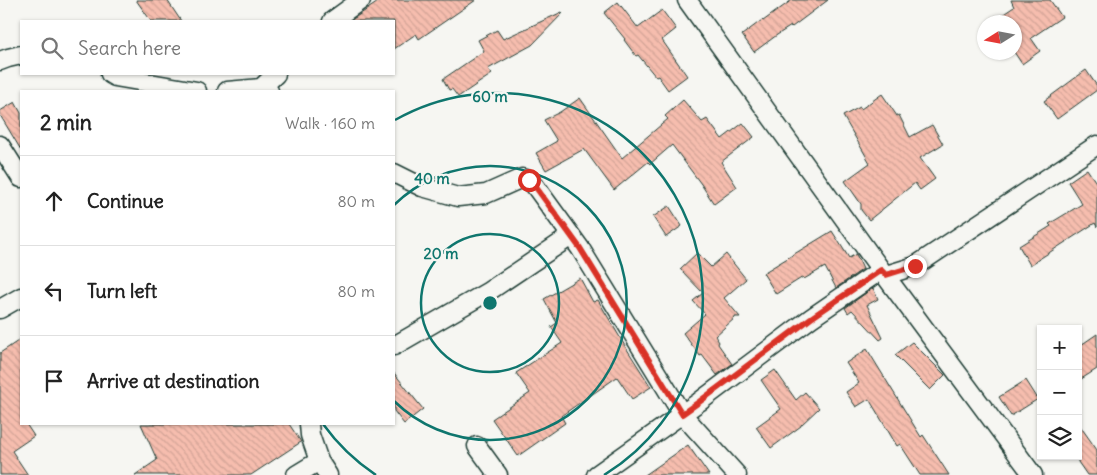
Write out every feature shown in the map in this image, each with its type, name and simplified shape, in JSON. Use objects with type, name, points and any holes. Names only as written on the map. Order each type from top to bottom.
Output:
[{"type":"street","points":[[333,20],[361,0]]},
{"type":"street","points":[[687,0],[884,273],[1034,475]]},
{"type":"street","points":[[0,61],[20,55]]},
{"type":"street","points":[[112,75],[191,90]]},
{"type":"street","points":[[263,90],[275,75]]},
{"type":"street","points":[[0,145],[20,176]]},
{"type":"street","points":[[596,475],[632,451],[811,318],[884,273],[915,266],[1097,145]]},
{"type":"street","points":[[395,174],[422,187],[458,197],[486,194],[522,178],[529,180],[580,248],[682,414],[737,475]]},
{"type":"street","points":[[395,345],[489,290],[571,236]]},
{"type":"street","points":[[0,309],[20,298]]},
{"type":"street","points":[[296,475],[323,468],[310,435],[309,425]]},
{"type":"street","points":[[477,446],[498,475]]},
{"type":"building","points":[[136,0],[167,0],[180,20],[150,20]]},
{"type":"building","points":[[381,0],[476,0],[419,39],[416,34],[395,48],[395,20],[351,20]]},
{"type":"building","points":[[792,0],[828,0],[754,52],[742,35]]},
{"type":"building","points":[[1011,0],[1050,0],[1062,17],[1031,38],[1040,51],[1022,64],[1019,60],[1022,60],[1022,15],[1002,15],[1014,7]]},
{"type":"building","points":[[618,2],[638,28],[662,10],[676,29],[662,40],[687,76],[668,90],[658,76],[656,77],[638,55],[636,56],[604,13]]},
{"type":"building","points":[[562,12],[532,45],[488,69],[492,74],[458,97],[452,89],[449,90],[443,79],[484,51],[478,40],[497,30],[503,39]]},
{"type":"building","points":[[1086,70],[1097,86],[1097,90],[1057,119],[1044,101]]},
{"type":"building","points":[[882,94],[897,116],[899,115],[910,137],[932,125],[943,144],[920,158],[935,179],[920,190],[915,183],[869,220],[861,210],[861,204],[845,181],[870,163],[843,116],[860,107],[861,109]]},
{"type":"building","points":[[580,98],[622,158],[668,119],[665,116],[683,100],[702,122],[707,119],[722,139],[743,123],[754,137],[721,162],[737,187],[714,204],[672,145],[650,164],[648,162],[614,190],[584,149],[546,170],[536,153],[557,141],[544,120],[560,112]]},
{"type":"building","points":[[15,102],[20,111],[20,148],[0,115],[0,111]]},
{"type":"building","points":[[1087,169],[1097,184],[1097,227],[1095,223],[1030,265],[1019,246],[1051,226],[1049,224],[1082,204],[1068,182]]},
{"type":"building","points":[[669,206],[682,226],[666,237],[653,217]]},
{"type":"building","points":[[832,231],[849,258],[856,254],[863,269],[836,288],[825,267],[804,279],[803,277],[776,294],[763,273]]},
{"type":"building","points":[[697,253],[711,267],[726,254],[746,279],[724,298],[740,317],[735,317],[715,336],[719,342],[718,344],[732,364],[717,375],[683,333],[705,314],[693,301],[703,293],[680,269]]},
{"type":"building","points":[[580,278],[593,302],[598,300],[651,387],[632,399],[617,377],[561,416],[565,423],[518,456],[492,419],[530,393],[516,373],[562,343],[551,327],[557,323],[544,299]]},
{"type":"building","points":[[873,288],[878,299],[867,305],[883,338],[880,340],[852,310],[848,313],[845,308]]},
{"type":"building","points":[[1097,334],[1097,369],[1082,378],[1082,370],[1082,344]]},
{"type":"building","points":[[20,340],[20,425],[27,425],[34,436],[12,451],[28,475],[0,475],[0,353]]},
{"type":"building","points":[[912,342],[945,375],[930,390],[895,355]]},
{"type":"building","points":[[867,349],[921,437],[923,435],[949,475],[920,475],[900,444],[897,446],[869,399],[856,407],[846,392],[859,383],[846,363]]},
{"type":"building","points":[[775,370],[796,400],[805,392],[819,408],[801,426],[771,448],[756,427],[781,409],[761,380]]},
{"type":"building","points":[[395,374],[423,409],[404,424],[395,412]]},
{"type":"building","points":[[1026,380],[1037,400],[1011,416],[999,397]]},
{"type":"building","points":[[141,425],[290,425],[301,442],[251,475],[135,475],[157,460]]},
{"type":"building","points":[[1082,429],[1097,450],[1097,475],[1087,475],[1078,460],[1082,460]]},
{"type":"building","points":[[688,445],[709,475],[645,475]]},
{"type":"route","points":[[529,180],[580,248],[682,414],[811,318],[881,270],[886,275],[915,266]]}]
